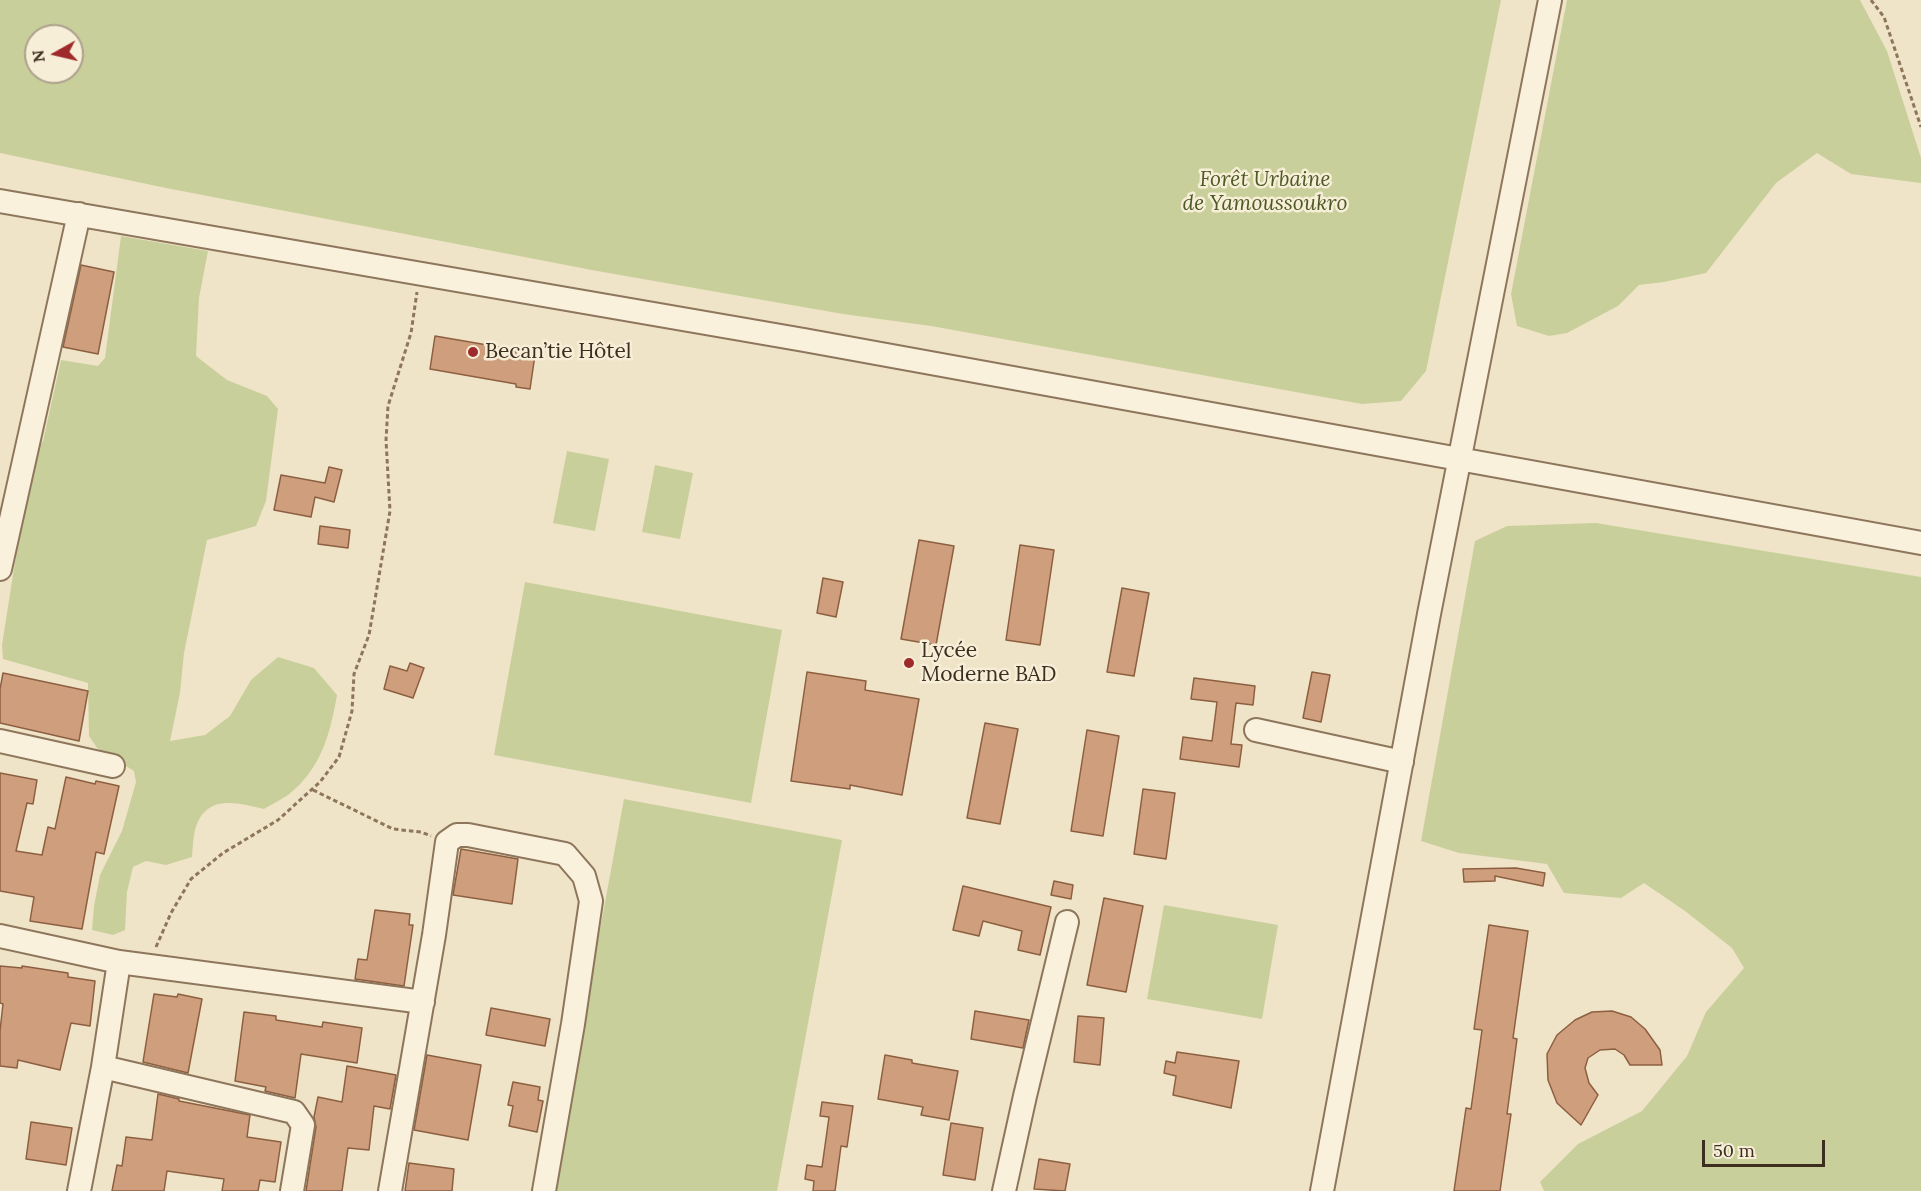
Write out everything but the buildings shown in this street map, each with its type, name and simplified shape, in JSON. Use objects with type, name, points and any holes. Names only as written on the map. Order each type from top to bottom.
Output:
[{"type":"street","points":[[1322,1191],[1460,459],[1550,0]]},
{"type":"street","points":[[0,201],[420,272],[1921,543]]},
{"type":"street","points":[[0,569],[79,214]]},
{"type":"street","points":[[1256,730],[1402,762]]},
{"type":"street","points":[[0,741],[113,766]]},
{"type":"street","points":[[390,1191],[423,1002],[447,842],[457,835],[468,835],[565,854],[584,876],[591,901],[573,1024],[543,1191]]},
{"type":"street","points":[[1004,1191],[1067,922]]},
{"type":"street","points":[[0,936],[119,962],[423,1002]]},
{"type":"street","points":[[79,1191],[103,1067],[119,962]]},
{"type":"street","points":[[103,1067],[294,1112],[303,1125],[292,1191]]},
{"type":"path","points":[[1871,0],[1884,17],[1921,127]]},
{"type":"path","points":[[148,966],[171,913],[191,879],[223,853],[278,820],[312,789],[339,757],[352,711],[354,675],[369,635],[390,511],[386,440],[388,406],[411,333],[420,272]]},
{"type":"path","points":[[312,789],[393,829],[422,832],[447,842]]},
{"type":"green space","name":"Forêt Urbaine de Yamoussoukro","points":[[0,0],[1501,0],[1426,371],[1401,401],[1362,404],[931,326],[843,314],[597,271],[166,188],[0,153]]},
{"type":"green space","points":[[1567,0],[1860,0],[1887,51],[1921,158],[1921,183],[1851,174],[1817,153],[1776,183],[1706,273],[1639,285],[1618,306],[1567,333],[1549,336],[1517,326],[1511,294]]},
{"type":"green space","points":[[121,236],[208,251],[199,298],[196,356],[227,380],[267,396],[278,409],[266,501],[256,526],[207,540],[184,653],[180,693],[170,741],[205,735],[230,716],[251,680],[278,657],[314,668],[337,695],[331,724],[322,750],[309,774],[299,785],[288,795],[264,809],[235,803],[217,804],[202,814],[193,840],[192,857],[166,865],[146,861],[133,867],[127,892],[125,930],[113,935],[92,930],[94,906],[100,875],[122,831],[136,782],[134,771],[97,748],[89,736],[88,683],[3,659],[2,645],[31,460],[43,441],[61,360],[98,366],[105,358]]},
{"type":"green space","points":[[567,451],[609,459],[595,531],[553,523]]},
{"type":"green space","points":[[655,465],[693,473],[680,539],[642,532]]},
{"type":"green space","points":[[1596,523],[1921,577],[1921,1191],[1544,1191],[1540,1182],[1578,1144],[1642,1111],[1687,1056],[1706,1012],[1744,968],[1732,948],[1685,911],[1644,883],[1621,898],[1564,893],[1547,864],[1459,853],[1421,841],[1475,541],[1507,526]]},
{"type":"green space","points":[[525,582],[782,630],[751,803],[494,755]]},
{"type":"green space","points":[[624,799],[842,840],[777,1191],[552,1191]]},
{"type":"green space","points":[[1164,905],[1278,925],[1262,1019],[1147,999]]},
{"type":"place","name":"Becan’tie Hôtel","points":[[473,352]]},
{"type":"place","name":"Lycée Moderne BAD","points":[[909,663]]}]
